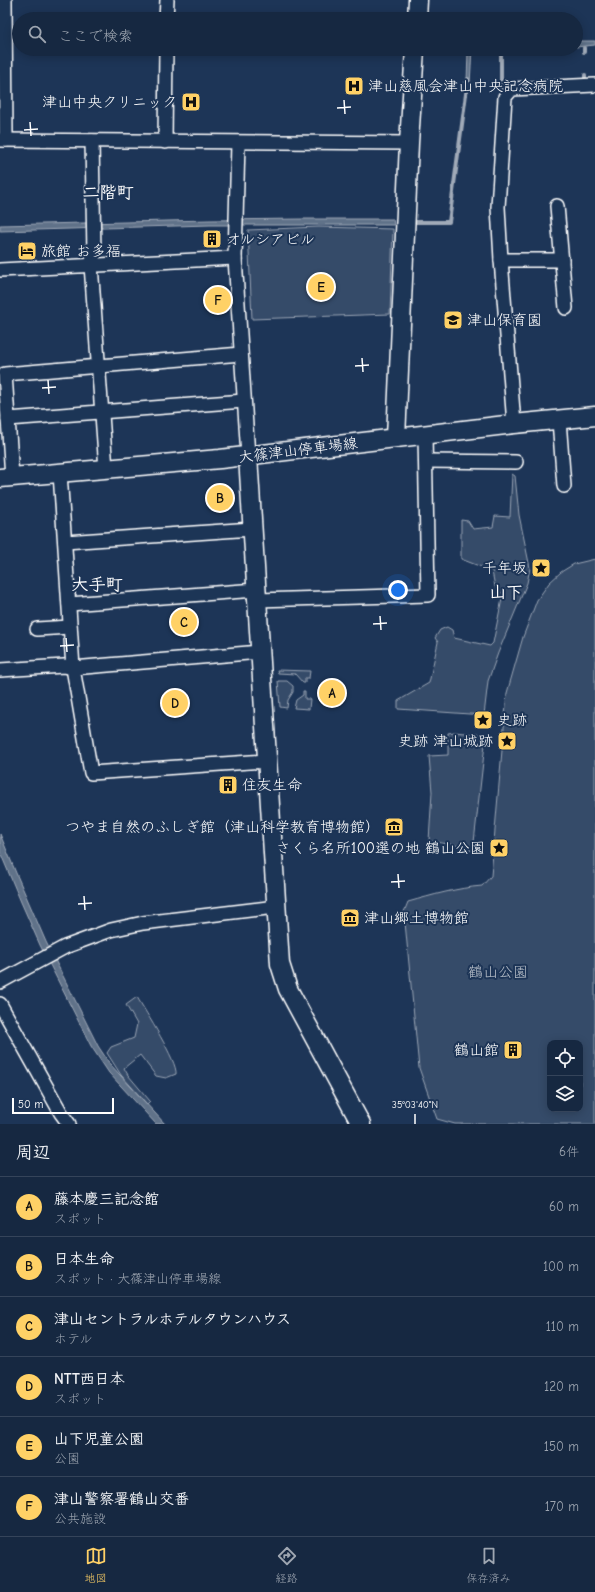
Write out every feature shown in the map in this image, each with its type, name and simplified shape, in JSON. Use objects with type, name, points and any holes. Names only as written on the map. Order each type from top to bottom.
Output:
[{"type":"street","points":[[6,0],[3,140],[238,143],[409,143]]},
{"type":"street","points":[[166,12],[167,0]]},
{"type":"street","points":[[417,12],[418,0]]},
{"type":"street","points":[[165,142],[166,56]]},
{"type":"street","points":[[396,438],[409,143],[415,56]]},
{"type":"street","points":[[514,424],[500,260],[498,207],[505,97],[512,89],[595,85]]},
{"type":"street","points":[[92,141],[94,254],[91,265],[106,469]]},
{"type":"street","points":[[238,143],[236,258],[266,761],[280,964],[288,989],[361,1124]]},
{"type":"street","points":[[557,206],[566,308]]},
{"type":"street","points":[[0,270],[236,258]]},
{"type":"street","points":[[500,260],[562,260]]},
{"type":"street","points":[[6,477],[8,419],[5,374],[242,354]]},
{"type":"street","points":[[8,419],[244,401]]},
{"type":"street","name":"大篠津山停車場線","points":[[6,477],[248,456],[514,424],[595,416]]},
{"type":"street","points":[[559,420],[564,486]]},
{"type":"street","points":[[69,604],[256,595],[428,595],[425,435]]},
{"type":"street","points":[[426,461],[516,462]]},
{"type":"street","points":[[60,473],[73,668],[91,773],[266,761]]},
{"type":"street","points":[[65,542],[252,529]]},
{"type":"street","points":[[37,629],[70,627]]},
{"type":"street","points":[[0,670],[64,666],[73,668],[260,652]]},
{"type":"street","points":[[0,982],[65,947],[111,930],[142,923],[276,907]]},
{"type":"street","points":[[0,1004],[69,1124]]},
{"type":"green space","points":[[319,227],[393,229],[390,314],[252,319],[248,230]]},
{"type":"green space","points":[[512,474],[515,476],[519,515],[530,568],[527,583],[488,681],[484,715],[398,709],[398,701],[429,683],[438,642],[435,638],[440,630],[447,627],[452,630],[454,638],[490,646],[493,643],[503,594],[495,587],[492,571],[461,559],[461,520],[468,521],[473,529],[493,527],[495,516],[510,517]]},
{"type":"green space","name":"鶴山公園","points":[[595,559],[595,1124],[455,1124],[437,1119],[419,1068],[404,912],[408,902],[454,890],[482,886],[491,876],[507,693],[523,637],[537,600],[549,583],[561,572],[574,564]]},
{"type":"green space","points":[[277,670],[310,671],[309,678],[305,678],[305,683],[303,683],[295,674],[278,673]]},
{"type":"green space","points":[[278,681],[287,681],[293,686],[293,692],[288,700],[287,708],[280,707]]},
{"type":"green space","points":[[303,691],[305,691],[305,699],[310,699],[309,709],[294,708],[296,700],[303,695]]},
{"type":"green space","points":[[454,732],[486,735],[473,851],[455,845],[429,841],[432,792],[429,756],[448,755],[448,733]]},
{"type":"green space","points":[[137,997],[167,1048],[176,1074],[166,1078],[156,1076],[140,1055],[124,1068],[150,1101],[147,1104],[121,1075],[107,1053],[111,1047],[134,1038],[137,1024],[126,1005]]},
{"type":"shaded area","points":[[583,41],[595,41],[595,45],[583,46]]},
{"type":"shaded area","points":[[468,56],[472,56],[470,84],[463,82],[467,82]]},
{"type":"shaded area","points":[[303,219],[393,219],[394,225],[210,225],[0,231],[0,225]]},
{"type":"shaded area","points":[[0,834],[46,942],[98,1046],[110,1064],[165,1124],[156,1124],[109,1073],[91,1046],[40,945],[21,902],[0,852]]},
{"type":"waterway","points":[[501,56],[501,87]]},
{"type":"waterway","points":[[585,75],[585,80]]},
{"type":"waterway","points":[[410,222],[449,222],[468,79]]},
{"type":"place","name":"津山慈風会津山中央記念病院","points":[[354,86]]},
{"type":"place","name":"津山中央クリニック","points":[[191,102]]},
{"type":"place","name":"オルシアビル","points":[[212,239]]},
{"type":"place","name":"旅館 お多福","points":[[27,251]]},
{"type":"place","name":"山下児童公園","points":[[321,287]]},
{"type":"place","name":"津山警察署鶴山交番","points":[[218,300]]},
{"type":"place","name":"津山保育園","points":[[453,320]]},
{"type":"place","name":"日本生命","points":[[220,498]]},
{"type":"place","name":"千年坂","points":[[541,568]]},
{"type":"place","name":"津山セントラルホテルタウンハウス","points":[[184,622]]},
{"type":"place","name":"藤本慶三記念館","points":[[332,693]]},
{"type":"place","name":"NTT西日本","points":[[175,703]]},
{"type":"place","name":"史跡","points":[[483,720]]},
{"type":"place","name":"史跡 津山城跡","points":[[507,741]]},
{"type":"place","name":"住友生命","points":[[228,785]]},
{"type":"place","name":"つやま自然のふしぎ館（津山科学教育博物館）","points":[[394,827]]},
{"type":"place","name":"さくら名所100選の地 鶴山公園","points":[[499,848]]},
{"type":"place","name":"津山郷土博物館","points":[[350,918]]},
{"type":"place","name":"鶴山館","points":[[513,1050]]},
{"type":"district","name":"二階町","points":[[108,192]]},
{"type":"district","name":"大手町","points":[[97,584]]},
{"type":"district","name":"山下","points":[[506,592]]}]
